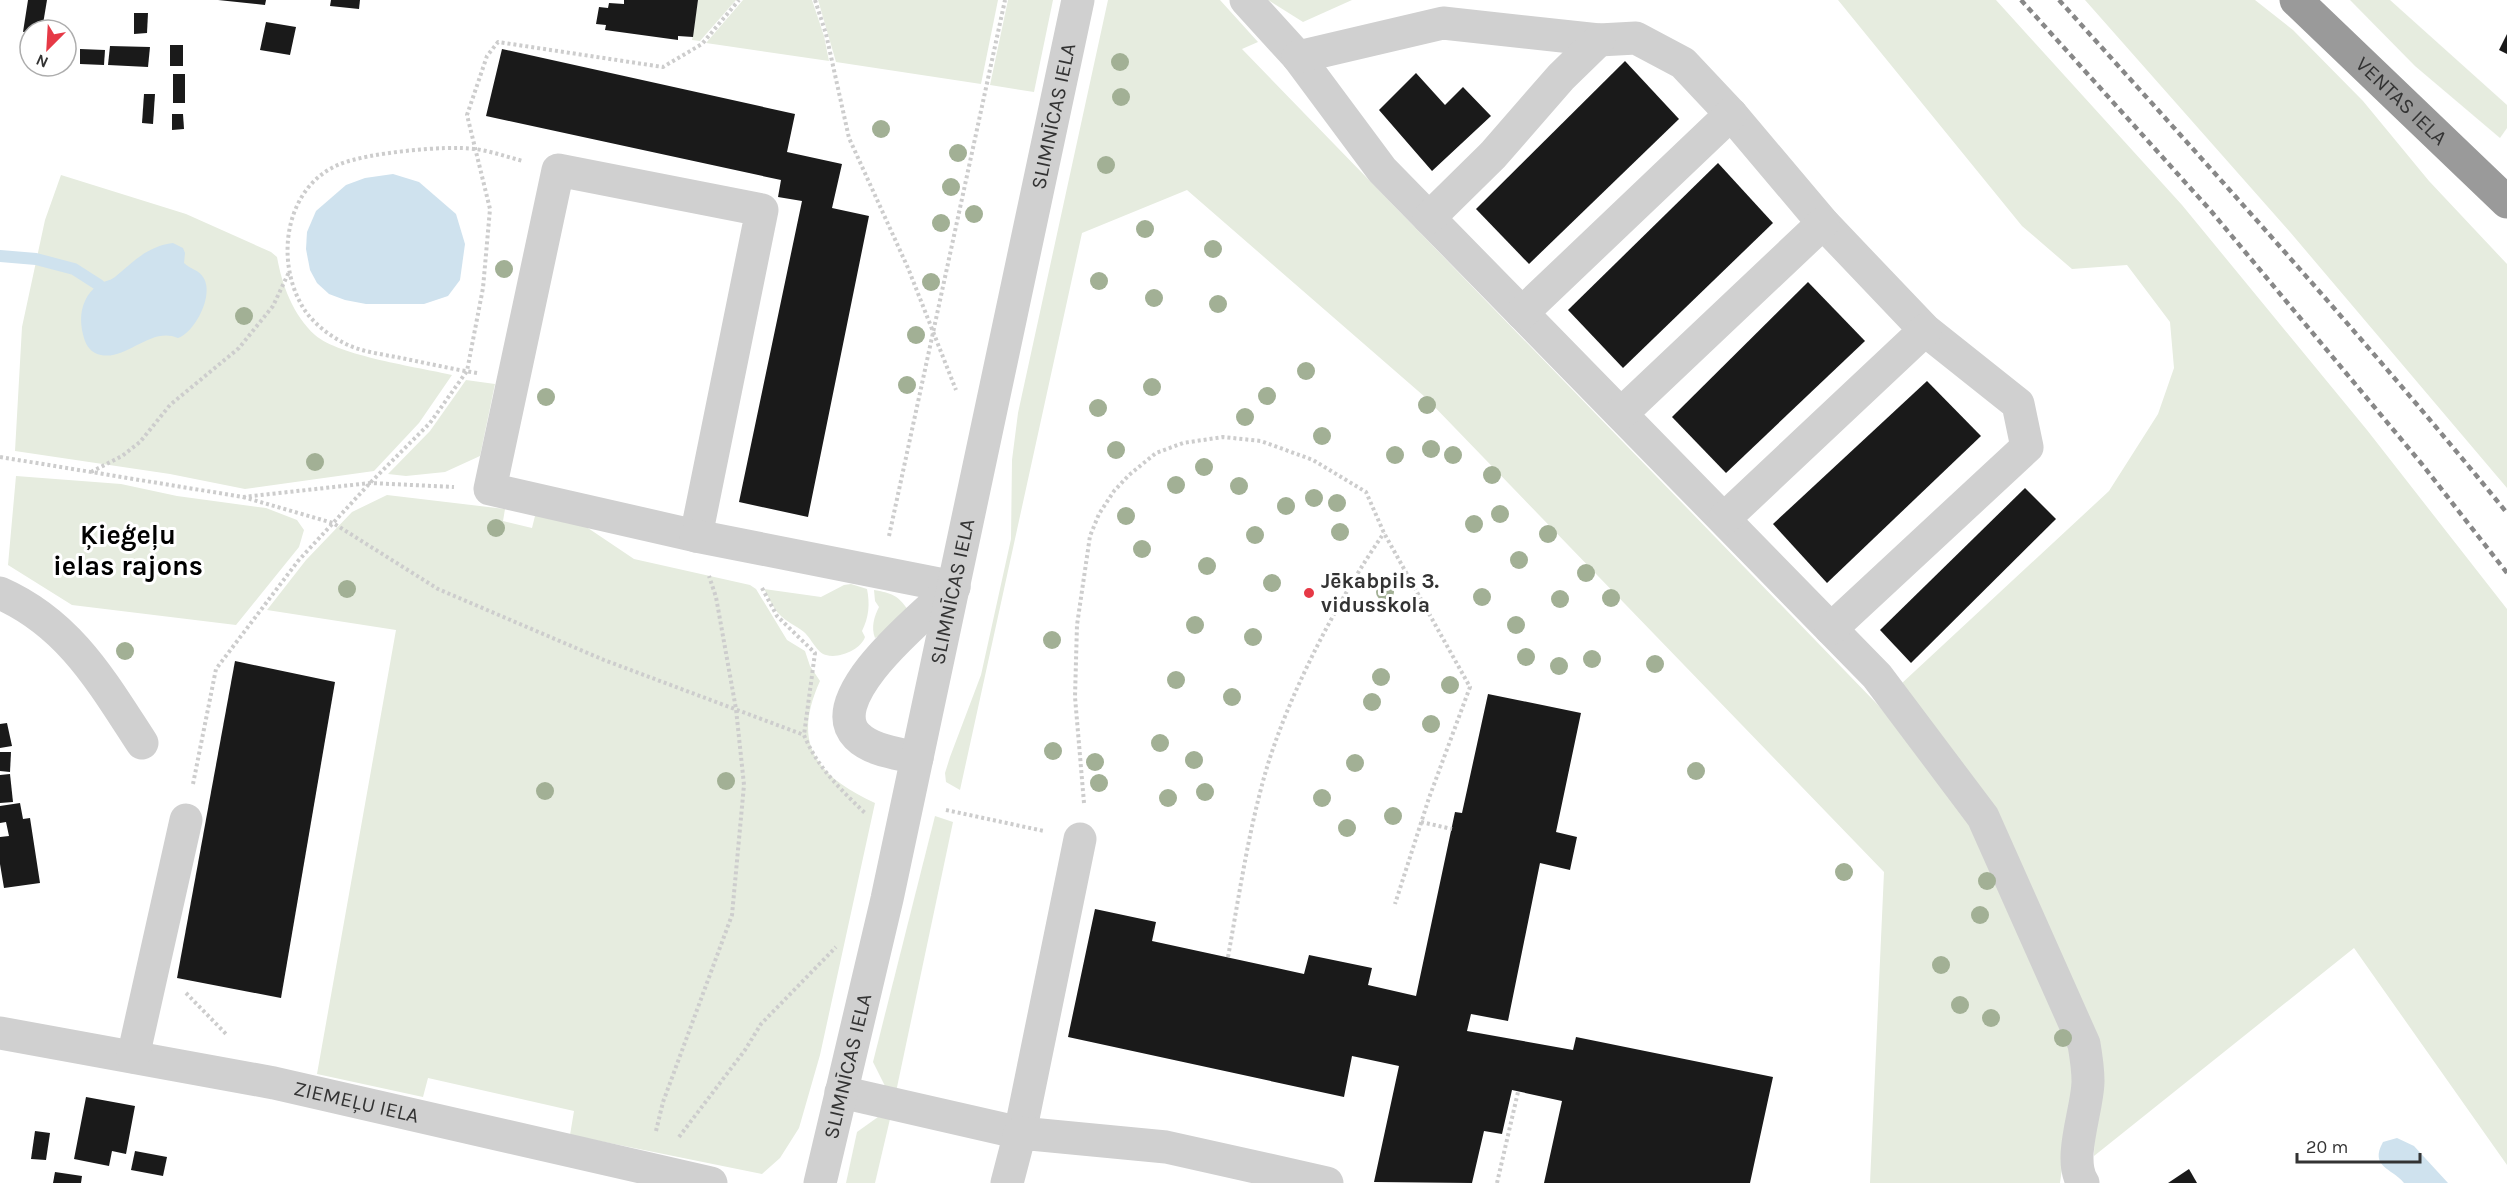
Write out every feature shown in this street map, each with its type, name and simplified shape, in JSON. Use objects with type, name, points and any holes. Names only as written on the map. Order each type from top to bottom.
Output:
[{"type":"highway","name":"VENTAS IELA","points":[[2296,0],[2507,201]]},
{"type":"street","name":"SLIMNĪCAS IELA","points":[[820,1183],[917,758],[1078,0]]},
{"type":"street","points":[[1245,0],[1298,57],[1382,170],[1877,676],[1983,817],[2084,1044],[2088,1080],[2077,1155],[2080,1178],[2083,1183]]},
{"type":"street","points":[[1298,57],[1443,23],[1599,40],[1636,38],[1683,63],[1731,114],[1823,223],[1925,330],[2018,404],[2027,447],[1831,628]]},
{"type":"street","points":[[1428,218],[1493,155],[1560,77],[1599,40]]},
{"type":"street","points":[[1522,313],[1731,114]]},
{"type":"street","points":[[696,536],[762,210],[558,171],[490,489],[696,536],[954,587]]},
{"type":"street","points":[[1621,414],[1823,223]]},
{"type":"street","points":[[1724,519],[1925,330]]},
{"type":"street","points":[[917,758],[867,744],[856,735],[850,725],[849,710],[860,684],[875,662],[954,587]]},
{"type":"street","points":[[0,593],[17,601],[57,629],[92,666],[142,743]]},
{"type":"street","points":[[133,1057],[186,820]]},
{"type":"street","points":[[1006,1183],[1020,1132],[1080,839]]},
{"type":"street","name":"ZIEMEĻU IELA","points":[[0,1033],[274,1083],[598,1171],[648,1169],[711,1183]]},
{"type":"street","points":[[841,1092],[1020,1132],[1166,1147],[1327,1183]]},
{"type":"path","points":[[186,820],[216,669],[298,561],[370,483],[430,423],[467,371],[483,288],[489,209],[467,115],[487,56],[498,42],[663,67],[702,44],[739,0]]},
{"type":"path","points":[[815,0],[826,34],[849,138],[908,268],[957,393]]},
{"type":"path","points":[[882,572],[1005,0]]},
{"type":"path","points":[[514,378],[366,351],[346,344],[313,321],[302,306],[290,272],[287,250],[294,212],[301,196],[322,174],[356,159],[421,150],[474,149],[558,171]]},
{"type":"path","points":[[91,472],[122,456],[140,442],[170,405],[238,348],[273,306],[290,272]]},
{"type":"path","points":[[939,808],[1080,839],[1085,812],[1076,687],[1077,625],[1084,565],[1090,536],[1099,514],[1114,491],[1129,475],[1156,453],[1183,443],[1223,437],[1261,441],[1313,460],[1366,492],[1384,533],[1470,687],[1421,822],[1395,904]]},
{"type":"path","points":[[0,457],[243,497],[333,523],[438,589],[604,660],[804,735]]},
{"type":"path","points":[[243,497],[370,483],[490,489]]},
{"type":"path","points":[[1228,957],[1250,832],[1266,771],[1284,719],[1306,670],[1346,594],[1384,533]]},
{"type":"path","points":[[648,1169],[663,1102],[732,915],[744,785],[736,709],[716,597],[696,536]]},
{"type":"path","points":[[746,546],[765,594],[777,616],[815,652],[804,735],[812,755],[837,786],[873,821],[901,828]]},
{"type":"path","points":[[1421,822],[1452,829]]},
{"type":"path","points":[[648,1169],[745,1050],[761,1024],[837,946]]},
{"type":"path","points":[[154,961],[234,1042]]},
{"type":"path","points":[[1497,1183],[1518,1092]]},
{"type":"shaded area","points":[[698,0],[736,0],[700,41],[692,40]]},
{"type":"shaded area","points":[[743,0],[812,0],[824,36],[829,61],[706,43]]},
{"type":"shaded area","points":[[818,0],[998,0],[981,84],[836,62]]},
{"type":"shaded area","points":[[1008,0],[1053,0],[1034,92],[990,85]]},
{"type":"shaded area","points":[[1108,0],[1220,0],[1258,42],[1242,49],[1878,705],[1935,772],[1980,834],[2067,1032],[2075,1074],[2060,1183],[1870,1183],[1884,872],[1425,397],[1187,190],[1082,233],[960,790],[946,782],[945,773],[950,757],[981,675],[1011,539],[1012,460],[1018,413]]},
{"type":"shaded area","points":[[1268,0],[1352,0],[1303,22]]},
{"type":"shaded area","points":[[1838,0],[1996,0],[2182,205],[2367,430],[2507,609],[2507,1165],[2354,948],[2094,1156],[2096,1046],[1901,684],[2109,491],[2158,414],[2174,368],[2170,322],[2127,265],[2072,269],[2022,226]]},
{"type":"shaded area","points":[[2085,0],[2255,0],[2293,30],[2363,101],[2429,181],[2507,264],[2507,488],[2290,232]]},
{"type":"shaded area","points":[[2350,0],[2390,0],[2507,105],[2507,128],[2500,138],[2415,66]]},
{"type":"shaded area","points":[[61,175],[186,214],[271,252],[277,257],[285,289],[300,318],[315,335],[326,342],[360,355],[452,375],[419,423],[374,471],[245,489],[170,474],[15,451],[22,327],[45,220]]},
{"type":"shaded area","points":[[466,380],[495,384],[480,456],[445,472],[406,476],[388,474],[430,431]]},
{"type":"shaded area","points":[[16,476],[121,484],[177,496],[266,508],[297,520],[304,530],[299,547],[236,625],[72,605],[8,565]]},
{"type":"shaded area","points":[[387,495],[505,509],[503,521],[532,528],[536,512],[576,520],[634,559],[750,585],[756,589],[787,640],[805,651],[810,666],[820,681],[808,723],[809,741],[815,756],[824,769],[838,782],[875,803],[820,1055],[799,1128],[780,1158],[762,1174],[570,1135],[574,1111],[428,1078],[423,1097],[317,1074],[396,630],[267,610],[306,560],[352,512]]},
{"type":"shaded area","points":[[851,584],[867,589],[868,610],[862,631],[865,637],[855,649],[837,656],[823,654],[804,632],[778,613],[764,589],[821,597],[844,585]]},
{"type":"shaded area","points":[[874,590],[894,595],[908,610],[889,630],[875,638],[874,622],[879,607],[875,601]]},
{"type":"shaded area","points":[[935,816],[953,822],[896,1092],[885,1086],[873,1062]]},
{"type":"shaded area","points":[[878,1117],[890,1119],[875,1183],[846,1183],[857,1132]]},
{"type":"water","points":[[393,174],[419,182],[456,214],[465,244],[460,280],[448,296],[424,304],[366,304],[329,294],[317,283],[310,270],[306,249],[307,232],[316,211],[346,185],[365,178]]},
{"type":"water","points":[[173,243],[183,248],[184,263],[197,271],[206,284],[205,302],[197,321],[178,338],[167,335],[157,337],[126,351],[105,356],[92,351],[87,346],[81,324],[83,305],[89,294],[98,285],[113,278],[149,251]]},
{"type":"water","points":[[2397,1138],[2414,1146],[2448,1183],[2404,1183],[2384,1166],[2380,1162],[2379,1150],[2383,1142]]},
{"type":"building","points":[[28,0],[47,0],[44,18],[25,18]]},
{"type":"building","points":[[218,0],[266,0],[265,5]]},
{"type":"building","points":[[331,0],[360,0],[359,9],[330,6]]},
{"type":"building","points":[[624,0],[698,0],[693,37],[678,36],[678,40],[605,30],[606,25],[596,24],[599,7],[608,8],[609,3],[624,4]]},
{"type":"building","points":[[134,13],[148,13],[147,33],[134,34]]},
{"type":"building","points":[[266,22],[296,27],[290,55],[260,50]]},
{"type":"building","points":[[2507,34],[2507,54],[2499,50]]},
{"type":"building","points":[[170,45],[183,45],[183,66],[170,66]]},
{"type":"building","points":[[110,46],[150,47],[148,67],[108,65]]},
{"type":"building","points":[[80,49],[105,50],[104,65],[80,64]]},
{"type":"building","points":[[502,49],[795,114],[787,152],[842,164],[832,208],[869,216],[808,517],[739,502],[802,201],[778,197],[781,180],[486,116]]},
{"type":"building","points":[[1625,61],[1679,119],[1529,264],[1476,209]]},
{"type":"building","points":[[1416,73],[1445,105],[1463,87],[1491,116],[1432,171],[1379,110]]},
{"type":"building","points":[[173,74],[185,74],[185,103],[173,103]]},
{"type":"building","points":[[144,94],[155,94],[153,124],[142,123]]},
{"type":"building","points":[[172,114],[183,114],[184,129],[172,130]]},
{"type":"building","points":[[1718,163],[1773,223],[1623,368],[1568,310]]},
{"type":"building","points":[[1808,282],[1865,341],[1726,473],[1672,417]]},
{"type":"building","points":[[1927,381],[1981,436],[1827,583],[1773,524]]},
{"type":"building","points":[[2025,488],[2056,519],[1911,663],[1880,630]]},
{"type":"building","points":[[235,661],[335,682],[281,998],[177,978]]},
{"type":"building","points":[[1488,694],[1581,713],[1556,832],[1577,837],[1570,870],[1540,863],[1508,1021],[1471,1014],[1467,1031],[1573,1050],[1576,1037],[1773,1077],[1750,1183],[1544,1183],[1562,1101],[1512,1090],[1502,1134],[1484,1131],[1472,1183],[1374,1182],[1399,1066],[1352,1056],[1344,1097],[1068,1037],[1095,909],[1156,922],[1152,941],[1304,974],[1309,955],[1372,968],[1368,985],[1416,996],[1455,812],[1462,813]]},
{"type":"building","points":[[7,723],[12,746],[0,748],[0,724]]},
{"type":"building","points":[[0,752],[11,752],[10,772],[0,771]]},
{"type":"building","points":[[10,774],[13,802],[0,803],[0,775]]},
{"type":"building","points":[[20,803],[23,819],[30,818],[40,883],[4,888],[0,864],[0,837],[9,836],[6,822],[0,823],[0,806]]},
{"type":"building","points":[[86,1097],[135,1106],[126,1154],[112,1151],[109,1166],[74,1159]]},
{"type":"building","points":[[35,1131],[50,1133],[46,1160],[31,1159]]},
{"type":"building","points":[[135,1151],[167,1157],[163,1176],[131,1170]]},
{"type":"building","points":[[2189,1169],[2197,1183],[2168,1183]]},
{"type":"building","points":[[55,1172],[82,1176],[81,1183],[53,1183]]},
{"type":"waterway","points":[[0,256],[36,259],[74,269],[99,285]]},
{"type":"railway","points":[[2021,0],[2211,211],[2421,463],[2507,573]]},
{"type":"railway","points":[[2059,0],[2342,318],[2507,513]]},
{"type":"place","name":"Jēkabpils 3. vidusskola","points":[[1309,593]]},
{"type":"district","name":"Ķieģeļu ielas rajons","points":[[128,550]]}]
